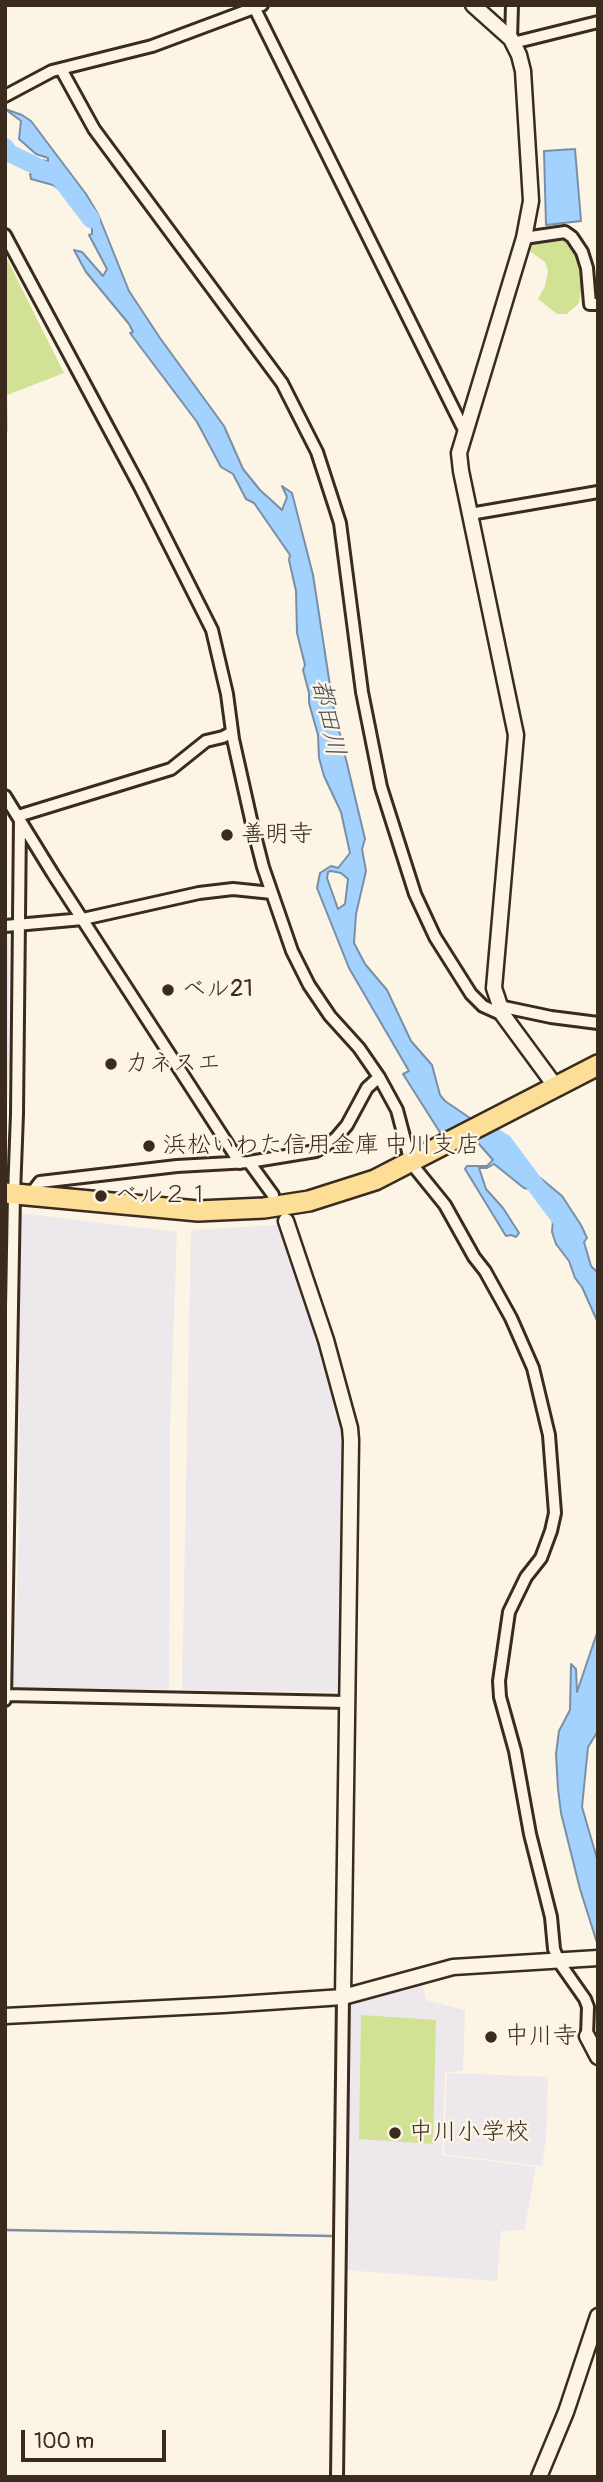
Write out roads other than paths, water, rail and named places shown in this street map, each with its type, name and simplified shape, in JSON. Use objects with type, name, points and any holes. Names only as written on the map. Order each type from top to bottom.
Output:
[{"type":"highway","points":[[16,1194],[198,1212],[264,1208],[322,1197],[375,1180],[414,1162],[598,1065]]},
{"type":"street","points":[[473,5],[512,41]]},
{"type":"street","points":[[512,5],[512,41],[523,71],[531,201],[524,238],[459,453],[516,736],[494,988],[501,1011],[556,1087]]},
{"type":"street","points":[[5,96],[56,70],[142,49],[256,6],[466,434]]},
{"type":"street","points":[[512,41],[598,22]]},
{"type":"street","points":[[56,70],[94,129],[282,383],[317,452],[340,523],[362,692],[381,787],[415,894],[435,937],[471,993],[483,1006],[501,1011],[598,1023]]},
{"type":"street","points":[[524,238],[565,232],[572,236],[582,252],[587,268],[590,304],[598,304]]},
{"type":"street","points":[[5,235],[140,487],[212,630],[252,824],[292,951],[309,985],[330,1016],[359,1048],[379,1077],[397,1110],[414,1162],[444,1205],[511,1318],[533,1368],[549,1435],[555,1513],[541,1558],[526,1577],[509,1612],[499,1681],[500,1697],[515,1751],[530,1835],[551,1917],[551,1935],[585,1998],[588,2007],[587,2036],[598,2057]]},
{"type":"street","points":[[470,514],[598,492]]},
{"type":"street","points":[[19,818],[171,769],[206,741],[232,732]]},
{"type":"street","points":[[5,796],[83,919],[245,1162],[273,1195]]},
{"type":"street","points":[[5,1700],[18,1114],[19,818]]},
{"type":"street","points":[[5,926],[83,919],[199,893],[233,889],[272,893]]},
{"type":"street","points":[[16,1194],[40,1182],[177,1166],[245,1162],[317,1151],[336,1139],[347,1125],[367,1088],[379,1077]]},
{"type":"street","points":[[286,1221],[326,1340],[350,1428],[337,2477]]},
{"type":"street","points":[[5,1695],[346,1702]]},
{"type":"street","points":[[5,2016],[343,1997],[453,1967],[598,1958]]},
{"type":"street","points":[[539,2477],[566,2412],[598,2316]]},
{"type":"water","points":[[5,109],[31,121],[86,194],[98,214],[129,291],[224,426],[243,469],[260,490],[282,510],[287,497],[282,486],[292,493],[313,575],[333,705],[365,839],[362,849],[366,871],[356,914],[354,943],[365,964],[387,990],[411,1041],[432,1065],[440,1095],[492,1133],[502,1146],[562,1196],[581,1225],[587,1238],[584,1242],[591,1266],[598,1273],[598,1323],[569,1261],[556,1244],[552,1232],[554,1207],[494,1164],[487,1168],[479,1168],[486,1189],[503,1208],[519,1233],[516,1237],[506,1236],[465,1169],[467,1166],[487,1166],[493,1160],[472,1136],[441,1134],[403,1074],[409,1071],[349,968],[317,888],[320,873],[331,866],[338,868],[350,853],[341,812],[324,776],[319,758],[318,735],[309,703],[303,670],[305,665],[297,633],[296,591],[290,555],[254,503],[246,499],[233,474],[221,467],[197,422],[130,333],[133,332],[129,324],[86,272],[74,250],[82,252],[103,276],[107,269],[89,235],[92,230],[88,216],[72,190],[70,197],[53,185],[31,179],[30,174],[33,173],[49,177],[39,160],[48,161],[48,158],[36,154],[19,139],[21,121]],"holes":[[[328,872],[341,873],[348,879],[345,904],[338,909],[327,878]]]},
{"type":"water","points":[[575,149],[581,221],[546,225],[544,151]]},
{"type":"water","points":[[598,1630],[598,1731],[588,1747],[582,1807],[598,1862],[598,1946],[561,1813],[556,1754],[559,1731],[570,1710],[571,1664],[576,1669],[577,1692]]},
{"type":"waterway","name":"都田川","points":[[5,147],[9,153],[59,177],[91,219]]},
{"type":"waterway","name":"都田川","points":[[476,1126],[504,1143],[568,1229]]},
{"type":"waterway","points":[[5,2230],[332,2236]]},
{"type":"place","name":"善明寺","points":[[227,835]]},
{"type":"place","name":"ベル21","points":[[168,990]]},
{"type":"place","name":"カネスエ","points":[[111,1064]]},
{"type":"place","name":"浜松いわた信用金庫 中川支店","points":[[149,1146]]},
{"type":"place","name":"ベル２１","points":[[101,1196]]},
{"type":"place","name":"中川寺","points":[[491,2037]]},
{"type":"place","name":"中川小学校","points":[[395,2133]]}]
